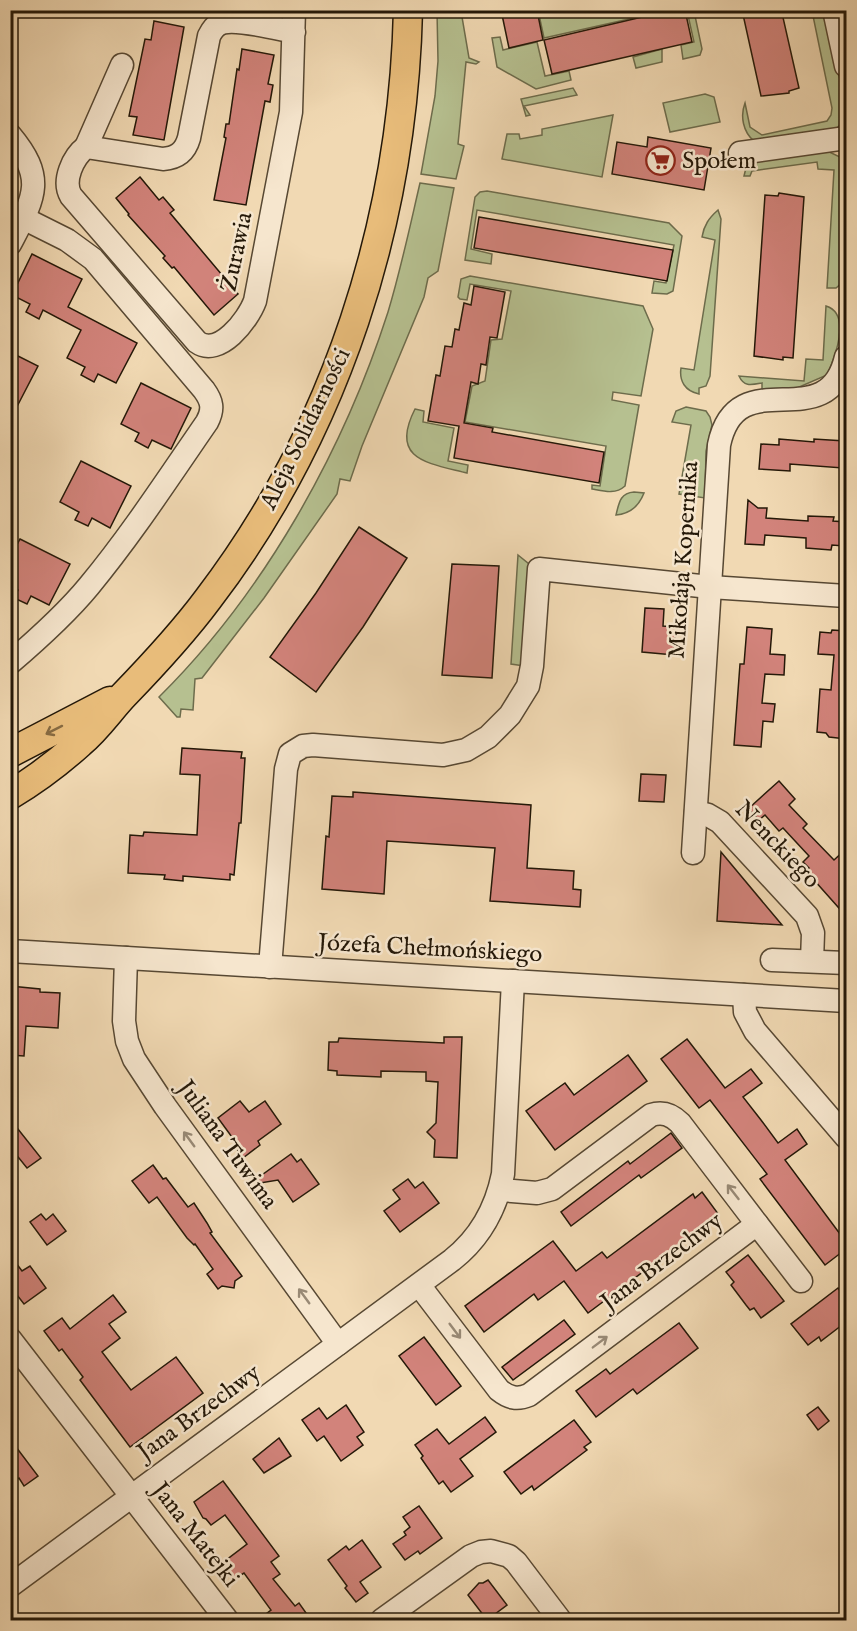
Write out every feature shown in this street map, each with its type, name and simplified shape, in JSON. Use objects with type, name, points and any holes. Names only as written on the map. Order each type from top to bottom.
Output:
[{"type":"main road","name":"Aleja Solidarności","points":[[10,795],[81,743],[181,633],[239,555],[292,467],[334,380],[367,285],[392,176],[405,78],[408,10]]},
{"type":"main road","name":"Aleja Solidarności","points":[[10,753],[122,697]]},
{"type":"street","points":[[834,10],[846,66]]},
{"type":"street","name":"Żurawia","points":[[86,147],[157,159],[169,159],[179,155],[186,148],[189,138],[208,43],[215,27],[229,21],[294,21],[291,112],[257,294],[253,308],[245,321],[216,345],[204,346],[197,342],[71,196],[67,187],[68,178],[77,158],[86,147],[122,65]]},
{"type":"street","points":[[10,135],[28,158],[33,176],[31,199],[10,244]]},
{"type":"street","points":[[740,153],[846,138]]},
{"type":"street","points":[[10,663],[76,600],[99,573],[131,532],[202,430],[211,415],[212,408],[209,396],[93,259],[67,240],[23,218]]},
{"type":"street","name":"Mikołaja Kopernika","points":[[693,853],[719,445],[727,419],[733,412],[748,404],[768,400],[807,398],[825,393],[838,381],[846,357]]},
{"type":"street","points":[[270,967],[286,769],[290,754],[298,747],[313,745],[443,755],[466,750],[488,737],[510,715],[528,686],[532,666],[539,569],[710,587],[846,596]]},
{"type":"street","name":"Nenckiego","points":[[696,812],[708,815],[720,822],[807,916],[813,933],[812,962]]},
{"type":"street","name":"Józefa Chełmońskiego","points":[[10,951],[846,1001]]},
{"type":"street","name":"Juliana Tuwima","points":[[126,958],[125,1031],[129,1050],[136,1064],[338,1344]]},
{"type":"street","points":[[772,960],[846,963]]},
{"type":"street","name":"Jana Brzechwy","points":[[10,1586],[461,1253],[477,1236],[500,1190],[506,1140],[513,981]]},
{"type":"street","points":[[744,995],[745,1012],[755,1032],[846,1137]]},
{"type":"street","name":"Jana Brzechwy","points":[[500,1190],[544,1192],[560,1184],[651,1115],[656,1113],[670,1115],[680,1123],[801,1281]]},
{"type":"street","name":"Jana Brzechwy","points":[[419,1284],[500,1390],[511,1397],[523,1398],[757,1224]]},
{"type":"street","name":"Jana Matejki","points":[[10,1339],[227,1620]]},
{"type":"street","points":[[382,1620],[463,1561],[481,1552],[491,1551],[509,1556],[516,1562],[560,1620]]},
{"type":"green space","points":[[538,10],[665,10],[665,11],[544,38]]},
{"type":"green space","points":[[437,11],[461,11],[469,58],[479,62],[476,64],[466,62],[458,144],[464,146],[456,179],[421,174],[435,96],[438,61]]},
{"type":"green space","points":[[687,11],[694,11],[702,49],[700,55],[683,59],[681,45],[694,42]]},
{"type":"green space","points":[[812,11],[824,11],[846,105],[843,120],[838,127],[823,133],[754,141],[747,133],[744,124],[745,103],[750,127],[762,135],[827,121],[831,115],[832,108]]},
{"type":"green space","points":[[500,37],[503,50],[537,42],[545,76],[569,71],[571,80],[536,89],[497,67],[492,38]]},
{"type":"green space","points":[[662,49],[662,62],[636,68],[633,57]]},
{"type":"green space","points":[[573,88],[577,95],[524,106],[530,115],[526,116],[521,99]]},
{"type":"green space","points":[[705,94],[714,97],[720,122],[670,132],[663,103]]},
{"type":"green space","points":[[613,115],[602,177],[502,159],[507,134],[519,134],[520,139],[542,135],[542,129]]},
{"type":"green space","points":[[823,149],[840,157],[846,166],[845,276],[843,282],[836,288],[827,288],[834,170],[818,169],[817,162],[752,171],[750,176],[744,176],[747,164],[753,160]]},
{"type":"green space","points":[[420,183],[454,188],[438,271],[428,278],[424,297],[362,446],[350,481],[340,479],[337,494],[264,598],[202,678],[195,679],[193,710],[181,709],[180,717],[177,717],[159,697],[233,613],[266,566],[296,518],[348,417],[388,312]]},
{"type":"green space","points":[[487,191],[669,223],[682,236],[673,291],[667,294],[652,293],[654,281],[666,283],[674,245],[477,210],[471,249],[492,254],[491,264],[465,260],[475,197],[480,192]]},
{"type":"green space","points":[[718,210],[721,219],[710,376],[706,386],[699,388],[699,394],[684,385],[681,368],[694,370],[715,240],[702,237],[707,222]]},
{"type":"green space","points":[[470,276],[643,306],[653,329],[641,396],[613,392],[612,400],[639,405],[625,486],[621,489],[609,492],[592,489],[592,485],[600,486],[606,446],[465,422],[472,386],[485,381],[491,340],[502,339],[511,291],[470,284],[467,300],[460,299],[458,297],[461,279]]},
{"type":"green space","points":[[826,306],[834,311],[840,327],[837,347],[827,375],[797,388],[762,389],[762,383],[751,385],[743,382],[739,376],[804,381],[806,359],[823,360]]},
{"type":"green space","points":[[686,407],[706,411],[712,425],[706,451],[705,498],[679,494],[691,425],[672,422],[676,411]]},
{"type":"green space","points":[[415,409],[424,411],[423,422],[454,428],[448,461],[468,465],[467,473],[427,462],[410,449],[407,439],[408,426]]},
{"type":"green space","points":[[634,492],[644,493],[639,502],[633,509],[616,515],[623,497]]},
{"type":"green space","points":[[518,555],[529,564],[530,571],[524,666],[511,664]]},
{"type":"building","points":[[501,10],[537,10],[543,40],[509,48]]},
{"type":"building","points":[[672,10],[685,10],[692,42],[552,74],[544,40]]},
{"type":"building","points":[[742,10],[779,10],[780,14],[782,13],[799,88],[789,93],[761,96]]},
{"type":"building","points":[[154,21],[184,27],[164,140],[133,135],[137,117],[129,116],[145,39],[151,40]]},
{"type":"building","points":[[242,49],[274,55],[268,84],[273,85],[270,102],[265,101],[246,205],[214,200],[226,138],[224,137],[226,124],[229,124]]},
{"type":"building","name":"Społem","points":[[648,137],[711,148],[704,190],[612,174],[617,142],[647,147]]},
{"type":"building","points":[[140,177],[159,200],[163,197],[174,210],[170,213],[238,294],[214,315],[174,267],[172,268],[163,258],[165,256],[128,215],[116,198]]},
{"type":"building","points":[[779,193],[804,197],[793,358],[783,357],[783,360],[754,356],[765,195],[778,196]]},
{"type":"building","points":[[479,217],[673,250],[667,281],[474,248]]},
{"type":"building","points":[[32,254],[82,279],[68,307],[137,343],[116,383],[98,374],[94,382],[81,375],[85,367],[67,358],[81,330],[43,310],[39,319],[26,312],[30,304],[12,295]]},
{"type":"building","points":[[474,286],[505,292],[497,338],[490,337],[486,365],[481,364],[478,384],[471,382],[464,423],[493,428],[492,432],[604,452],[599,483],[454,458],[459,426],[428,421],[436,375],[440,376],[445,346],[452,347],[455,329],[459,330],[464,303],[471,305]]},
{"type":"building","points":[[10,352],[38,366],[10,420]]},
{"type":"building","points":[[141,383],[191,408],[171,449],[152,440],[148,448],[135,441],[139,433],[121,424]]},
{"type":"building","points":[[779,439],[814,442],[814,439],[845,441],[843,468],[790,464],[790,471],[759,469],[761,444],[779,445]]},
{"type":"building","points":[[81,461],[131,486],[110,528],[92,518],[88,526],[75,520],[79,512],[60,502]]},
{"type":"building","points":[[748,500],[758,508],[767,508],[766,518],[808,521],[808,516],[834,517],[833,521],[846,522],[844,546],[832,545],[831,550],[806,548],[806,538],[765,535],[764,545],[745,544]]},
{"type":"building","points":[[359,527],[407,558],[363,627],[316,692],[270,657],[316,593]]},
{"type":"building","points":[[20,539],[70,564],[49,605],[31,596],[27,604],[14,598],[18,590],[10,586],[10,558]]},
{"type":"building","points":[[452,564],[499,566],[492,678],[442,675]]},
{"type":"building","points":[[645,608],[664,609],[663,626],[676,627],[674,655],[642,652]]},
{"type":"building","points":[[747,627],[772,629],[770,654],[785,655],[784,675],[765,674],[762,703],[775,704],[773,722],[763,721],[761,747],[734,745],[740,664],[744,664]]},
{"type":"building","points":[[832,630],[846,631],[846,739],[829,737],[826,733],[817,732],[820,689],[831,690],[834,655],[818,654],[820,632],[831,633]]},
{"type":"building","points":[[182,748],[242,752],[241,758],[245,758],[241,823],[239,823],[234,875],[230,874],[230,880],[183,876],[183,881],[164,879],[165,875],[128,873],[130,835],[143,836],[144,832],[197,835],[200,775],[180,774]]},
{"type":"building","points":[[641,774],[666,775],[664,802],[639,801]]},
{"type":"building","points":[[779,781],[795,799],[789,805],[807,824],[803,828],[834,860],[846,849],[846,916],[806,871],[809,868],[803,862],[809,856],[783,828],[779,831],[765,815],[759,820],[748,809]]},
{"type":"building","points":[[353,792],[531,805],[527,868],[574,871],[573,889],[581,890],[580,907],[490,901],[495,848],[387,841],[384,894],[322,889],[332,796],[353,797]]},
{"type":"building","points":[[721,852],[782,925],[717,921]]},
{"type":"building","points":[[10,986],[60,993],[58,1028],[26,1026],[24,1056],[10,1055]]},
{"type":"building","points":[[444,1037],[462,1037],[457,1158],[434,1157],[435,1140],[427,1132],[436,1123],[438,1082],[426,1081],[426,1072],[381,1071],[381,1077],[337,1075],[337,1071],[328,1070],[329,1042],[338,1042],[339,1038],[444,1043]]},
{"type":"building","points":[[687,1039],[725,1088],[751,1069],[762,1083],[743,1097],[778,1143],[797,1129],[807,1144],[785,1160],[846,1242],[846,1249],[825,1265],[760,1179],[767,1174],[710,1100],[699,1108],[661,1059]]},
{"type":"building","points":[[628,1055],[647,1081],[555,1150],[526,1111],[565,1083],[574,1095]]},
{"type":"building","points":[[240,1101],[249,1112],[265,1101],[281,1124],[258,1141],[260,1145],[243,1158],[235,1146],[237,1144],[218,1118]]},
{"type":"building","points":[[10,1119],[41,1158],[27,1168],[10,1147]]},
{"type":"building","points":[[671,1133],[682,1148],[641,1178],[639,1175],[571,1226],[561,1212],[628,1161],[630,1164]]},
{"type":"building","points":[[291,1154],[297,1162],[301,1159],[319,1184],[293,1202],[278,1180],[248,1185]]},
{"type":"building","points":[[153,1165],[188,1207],[194,1203],[212,1232],[210,1233],[242,1276],[235,1281],[234,1288],[222,1286],[218,1289],[207,1274],[213,1269],[195,1244],[187,1238],[157,1197],[149,1203],[132,1181]]},
{"type":"building","points":[[408,1179],[415,1188],[423,1182],[439,1203],[400,1232],[384,1211],[400,1199],[393,1190]]},
{"type":"building","points":[[702,1192],[719,1215],[588,1313],[564,1281],[538,1300],[534,1294],[484,1332],[465,1306],[553,1241],[576,1271],[602,1252],[607,1258],[693,1194],[695,1198]]},
{"type":"building","points":[[41,1214],[46,1220],[53,1214],[66,1231],[47,1245],[30,1222]]},
{"type":"building","points":[[10,1255],[22,1271],[30,1266],[46,1288],[24,1304],[10,1286]]},
{"type":"building","points":[[748,1255],[784,1301],[761,1318],[754,1308],[750,1310],[746,1305],[731,1285],[734,1282],[726,1272]]},
{"type":"building","points":[[838,1288],[846,1299],[846,1322],[821,1341],[819,1337],[808,1345],[791,1324]]},
{"type":"building","points":[[113,1295],[126,1312],[109,1324],[120,1338],[102,1352],[131,1390],[176,1357],[203,1393],[130,1447],[80,1380],[83,1377],[62,1349],[59,1351],[44,1331],[62,1318],[70,1329]]},
{"type":"building","points":[[564,1320],[575,1334],[513,1380],[502,1367]]},
{"type":"building","points":[[679,1323],[698,1348],[637,1394],[633,1389],[596,1417],[576,1391],[606,1369],[610,1374]]},
{"type":"building","points":[[424,1337],[461,1386],[436,1405],[399,1356]]},
{"type":"building","points":[[346,1405],[364,1432],[357,1437],[363,1445],[341,1461],[324,1436],[317,1441],[302,1420],[319,1408],[327,1419]]},
{"type":"building","points":[[818,1407],[829,1421],[818,1430],[807,1415]]},
{"type":"building","points":[[485,1417],[496,1432],[460,1459],[473,1476],[451,1492],[443,1481],[439,1484],[415,1445],[437,1429],[449,1444]]},
{"type":"building","points":[[574,1420],[591,1442],[584,1447],[587,1450],[534,1490],[532,1486],[521,1494],[504,1472]]},
{"type":"building","points":[[279,1438],[291,1456],[264,1473],[253,1459]]},
{"type":"building","points":[[10,1439],[38,1476],[24,1486],[19,1478],[10,1484]]},
{"type":"building","points":[[223,1481],[279,1556],[271,1562],[280,1574],[273,1579],[295,1606],[299,1603],[311,1620],[258,1620],[271,1610],[244,1573],[233,1580],[221,1564],[247,1544],[225,1515],[211,1525],[203,1518],[194,1502]]},
{"type":"building","points":[[419,1506],[442,1538],[420,1554],[418,1551],[405,1560],[393,1544],[406,1535],[404,1532],[410,1527],[403,1517]]},
{"type":"building","points":[[362,1540],[381,1567],[360,1582],[368,1593],[356,1602],[328,1560],[346,1546],[349,1550]]},
{"type":"building","points":[[488,1580],[507,1605],[487,1620],[468,1595],[479,1583]]},
{"type":"place","name":"Społem","points":[[661,161]]}]
